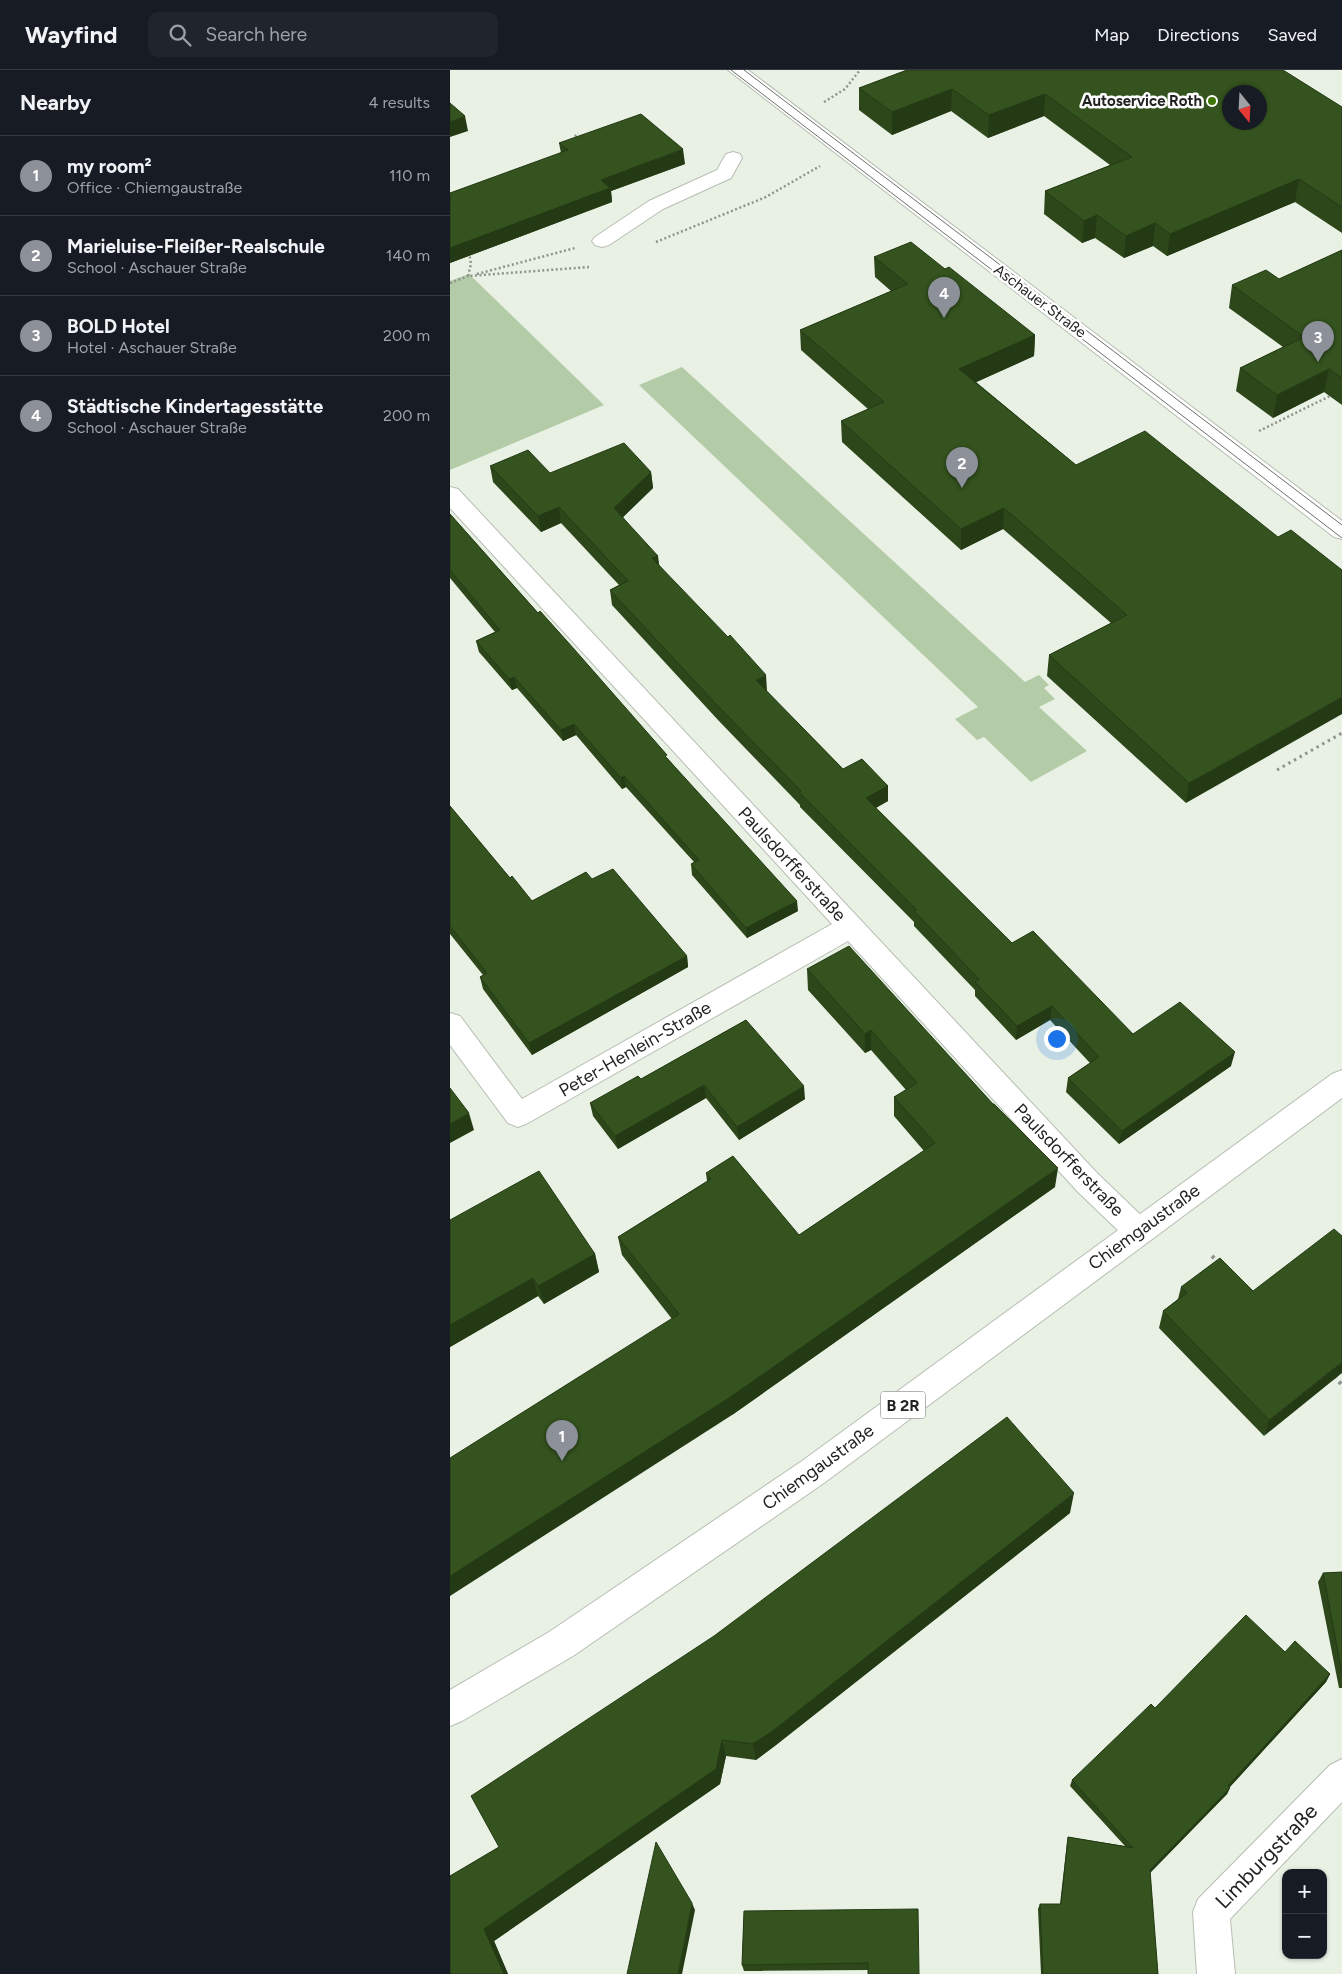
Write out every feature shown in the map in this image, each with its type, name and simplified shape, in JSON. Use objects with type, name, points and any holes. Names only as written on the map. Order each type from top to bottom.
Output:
[{"type":"street","name":"Aschauer Straße","points":[[737,70],[1342,532]]},
{"type":"street","points":[[602,241],[656,204],[724,174],[733,158]]},
{"type":"street","name":"Paulsdorfferstraße","points":[[450,494],[1088,1183],[1138,1231]]},
{"type":"street","name":"Peter-Henlein-Straße","points":[[450,1024],[518,1115],[850,927]]},
{"type":"street","name":"Chiemgaustraße","points":[[450,1709],[561,1644],[813,1472],[1342,1082]]},
{"type":"street","name":"Limburgstraße","points":[[1216,1974],[1211,1912],[1342,1777]]},
{"type":"path","points":[[795,114],[842,92],[860,70]]},
{"type":"path","points":[[572,140],[578,133]]},
{"type":"path","points":[[450,283],[468,276],[602,241]]},
{"type":"path","points":[[468,248],[471,264],[468,276]]},
{"type":"path","points":[[1230,446],[1332,395]]},
{"type":"path","points":[[1277,770],[1342,733]]},
{"type":"path","points":[[1212,1256],[1225,1270]]},
{"type":"path","points":[[1330,1373],[1342,1385]]},
{"type":"green space","points":[[469,274],[604,405],[450,470],[450,281]]},
{"type":"green space","points":[[682,367],[1025,682],[1039,675],[1049,685],[1044,688],[1055,699],[1039,707],[1087,751],[1031,782],[984,737],[977,740],[955,719],[978,707],[639,385]]},
{"type":"building","points":[[907,70],[1283,70],[1342,107],[1342,207],[1299,179],[1170,234],[1155,223],[1126,236],[1097,215],[1084,221],[1045,191],[1132,157],[1045,94],[989,115],[952,89],[892,112],[859,88]]},
{"type":"building","points":[[450,103],[465,116],[450,122]]},
{"type":"building","points":[[641,114],[683,149],[601,180],[610,188],[450,248],[450,193],[568,150],[559,143]]},
{"type":"building","points":[[911,242],[945,269],[949,267],[1035,335],[959,369],[1076,465],[1145,431],[1278,537],[1291,530],[1342,570],[1342,697],[1189,783],[1049,655],[1127,615],[1004,508],[961,529],[841,421],[884,402],[800,330],[908,284],[874,257]]},
{"type":"building","points":[[1342,250],[1342,378],[1329,369],[1277,395],[1240,368],[1304,337],[1232,285],[1266,270],[1279,279]]},
{"type":"building","points":[[624,443],[651,472],[614,508],[658,556],[652,558],[728,637],[730,635],[766,675],[756,680],[843,769],[862,759],[888,786],[866,798],[1012,943],[1033,931],[1133,1034],[1180,1002],[1235,1052],[1122,1131],[1068,1078],[1099,1057],[1052,1006],[1017,1026],[975,982],[979,979],[914,911],[917,910],[799,792],[801,791],[716,704],[610,590],[628,581],[559,507],[538,516],[490,466],[528,450],[550,473]]},
{"type":"building","points":[[450,514],[538,613],[540,611],[667,755],[665,756],[797,901],[746,928],[691,864],[699,860],[624,776],[621,778],[574,724],[561,730],[514,677],[509,679],[476,641],[500,630],[450,570]]},
{"type":"building","points":[[450,806],[510,878],[512,876],[532,901],[586,872],[592,879],[613,869],[687,956],[529,1043],[480,977],[487,973],[450,926]]},
{"type":"building","points":[[849,946],[993,1104],[1058,1168],[729,1398],[450,1576],[450,1458],[679,1314],[618,1237],[711,1179],[706,1173],[733,1156],[799,1235],[935,1143],[894,1097],[917,1083],[871,1030],[865,1034],[807,969]]},
{"type":"building","points":[[746,1020],[804,1086],[737,1127],[704,1085],[615,1136],[590,1103],[638,1076],[641,1079]]},
{"type":"building","points":[[450,1088],[469,1113],[450,1124]]},
{"type":"building","points":[[539,1171],[595,1254],[538,1286],[533,1278],[450,1325],[450,1220]]},
{"type":"building","points":[[1334,1229],[1342,1236],[1342,1362],[1269,1420],[1163,1311],[1187,1293],[1181,1287],[1220,1258],[1253,1291]]},
{"type":"building","points":[[1007,1417],[1074,1493],[774,1730],[753,1744],[722,1740],[716,1769],[484,1929],[504,1974],[450,1974],[450,1876],[499,1847],[471,1796],[714,1636]]},
{"type":"building","points":[[1342,1572],[1342,1673],[1323,1573]]},
{"type":"building","points":[[1246,1615],[1285,1652],[1295,1641],[1330,1674],[1228,1786],[1230,1788],[1150,1870],[1158,1974],[1043,1974],[1040,1904],[1061,1904],[1068,1837],[1133,1848],[1072,1780],[1151,1704],[1155,1708]]},
{"type":"building","points":[[656,1842],[692,1903],[678,1974],[627,1974]]},
{"type":"building","points":[[918,1909],[919,1974],[868,1974],[868,1963],[742,1965],[744,1911]]},
{"type":"tram line","points":[[731,70],[1342,538]]},
{"type":"tram line","points":[[744,70],[1342,525]]},
{"type":"place","name":"Autoservice Roth","points":[[1212,101]]},
{"type":"place","name":"Städtische Kindertagesstätte","points":[[944,318]]},
{"type":"place","name":"BOLD Hotel","points":[[1318,362]]},
{"type":"place","name":"Marieluise-Fleißer-Realschule","points":[[962,488]]},
{"type":"place","name":"my room²","points":[[562,1461]]}]
